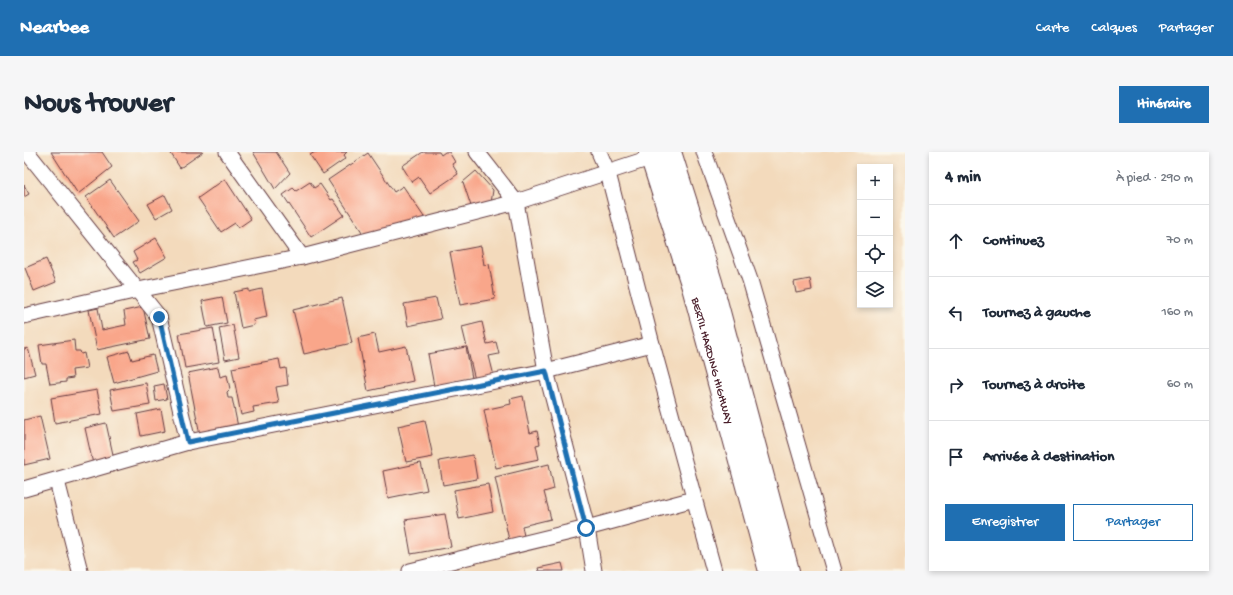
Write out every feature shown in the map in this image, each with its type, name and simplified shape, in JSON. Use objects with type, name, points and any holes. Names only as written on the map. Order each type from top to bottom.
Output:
[{"type":"main road","name":"BERTIL HARDING HIGHWAY","points":[[658,154],[770,571]]},
{"type":"main road","name":"BERTIL HARDING HIGHWAY","points":[[658,154],[711,282],[788,571]]},
{"type":"street","points":[[27,152],[159,317],[188,442]]},
{"type":"street","points":[[227,152],[302,257]]},
{"type":"street","points":[[477,152],[516,202],[546,371],[586,528],[594,571]]},
{"type":"street","points":[[599,152],[608,173],[652,344],[714,571]]},
{"type":"street","points":[[704,152],[750,280],[834,571]]},
{"type":"street","points":[[24,316],[138,290],[302,257],[516,202],[608,173],[658,154]]},
{"type":"street","points":[[24,489],[57,481],[188,442],[546,371],[652,344]]},
{"type":"street","points":[[57,481],[80,571]]},
{"type":"street","points":[[410,571],[586,528],[694,499]]},
{"type":"building","points":[[51,152],[102,152],[112,167],[78,194]]},
{"type":"building","points":[[170,152],[203,152],[180,168]]},
{"type":"building","points":[[253,152],[276,152],[290,173],[275,189]]},
{"type":"building","points":[[315,152],[347,152],[344,155],[346,158],[323,174],[310,155]]},
{"type":"building","points":[[423,152],[439,152],[441,155],[445,152],[449,152],[455,162],[452,164],[458,174],[430,193],[419,177],[412,182],[402,166]]},
{"type":"building","points":[[368,153],[394,192],[403,186],[426,220],[364,235],[328,180]]},
{"type":"building","points":[[476,171],[493,190],[491,203],[472,209],[463,182]]},
{"type":"building","points":[[225,179],[251,219],[238,228],[235,223],[221,232],[198,198]]},
{"type":"building","points":[[110,180],[139,221],[114,238],[86,197]]},
{"type":"building","points":[[310,182],[314,188],[320,184],[344,215],[311,237],[283,195],[293,188],[296,191]]},
{"type":"building","points":[[24,185],[29,194],[24,197]]},
{"type":"building","points":[[165,195],[172,209],[156,218],[148,204]]},
{"type":"building","points":[[156,238],[167,257],[140,273],[133,262],[137,260],[133,252]]},
{"type":"building","points":[[481,246],[484,265],[489,264],[495,299],[460,305],[450,252]]},
{"type":"building","points":[[46,259],[56,282],[34,291],[25,268]]},
{"type":"building","points":[[810,279],[812,290],[796,293],[794,282]]},
{"type":"building","points":[[249,289],[249,292],[262,289],[267,317],[253,320],[254,325],[241,328],[234,292]]},
{"type":"building","points":[[222,297],[227,323],[207,327],[202,301]]},
{"type":"building","points":[[342,298],[352,343],[304,354],[293,310]]},
{"type":"building","points":[[436,298],[441,319],[408,326],[404,304]]},
{"type":"building","points":[[143,307],[150,339],[97,350],[89,310],[98,308],[102,330],[126,325],[124,311]]},
{"type":"building","points":[[482,322],[487,344],[496,342],[499,354],[489,356],[494,376],[475,380],[462,327]]},
{"type":"building","points":[[233,325],[239,357],[225,360],[219,328]]},
{"type":"building","points":[[213,328],[219,362],[185,368],[179,334]]},
{"type":"building","points":[[375,334],[379,352],[406,346],[413,381],[368,391],[358,338]]},
{"type":"building","points":[[74,340],[75,351],[80,351],[81,354],[84,353],[87,368],[72,370],[73,378],[66,379],[66,382],[50,384],[46,364],[42,364],[39,345]]},
{"type":"building","points":[[466,347],[472,378],[434,386],[428,354]]},
{"type":"building","points":[[28,348],[35,374],[24,377],[24,349]]},
{"type":"building","points":[[129,351],[132,360],[153,355],[157,371],[114,383],[107,357]]},
{"type":"building","points":[[279,359],[281,369],[286,368],[288,385],[276,387],[279,403],[253,407],[254,412],[241,415],[232,368]]},
{"type":"building","points":[[218,367],[220,377],[227,375],[230,389],[227,392],[228,398],[232,398],[238,427],[200,435],[188,373]]},
{"type":"building","points":[[146,383],[150,405],[114,411],[110,390]]},
{"type":"building","points":[[164,384],[167,399],[156,401],[154,386]]},
{"type":"building","points":[[97,390],[102,414],[55,423],[51,398]]},
{"type":"building","points":[[523,396],[530,433],[537,431],[540,444],[536,445],[539,459],[496,468],[484,410],[511,404],[510,399]]},
{"type":"building","points":[[161,409],[165,431],[141,436],[137,414]]},
{"type":"building","points":[[40,416],[50,459],[24,465],[24,420]]},
{"type":"building","points":[[425,420],[433,457],[406,462],[398,426]]},
{"type":"building","points":[[106,423],[114,459],[93,464],[85,428]]},
{"type":"building","points":[[473,455],[477,479],[443,485],[439,461]]},
{"type":"building","points":[[421,463],[427,490],[388,498],[383,471]]},
{"type":"building","points":[[549,464],[554,489],[544,492],[551,519],[522,526],[524,536],[509,540],[495,477]]},
{"type":"building","points":[[488,484],[493,512],[459,519],[454,490]]},
{"type":"building","points":[[445,514],[451,547],[411,554],[405,520]]},
{"type":"building","points":[[562,563],[564,571],[539,571],[538,568]]},
{"type":"route","points":[[159,317],[188,442],[546,371],[586,528]]}]
